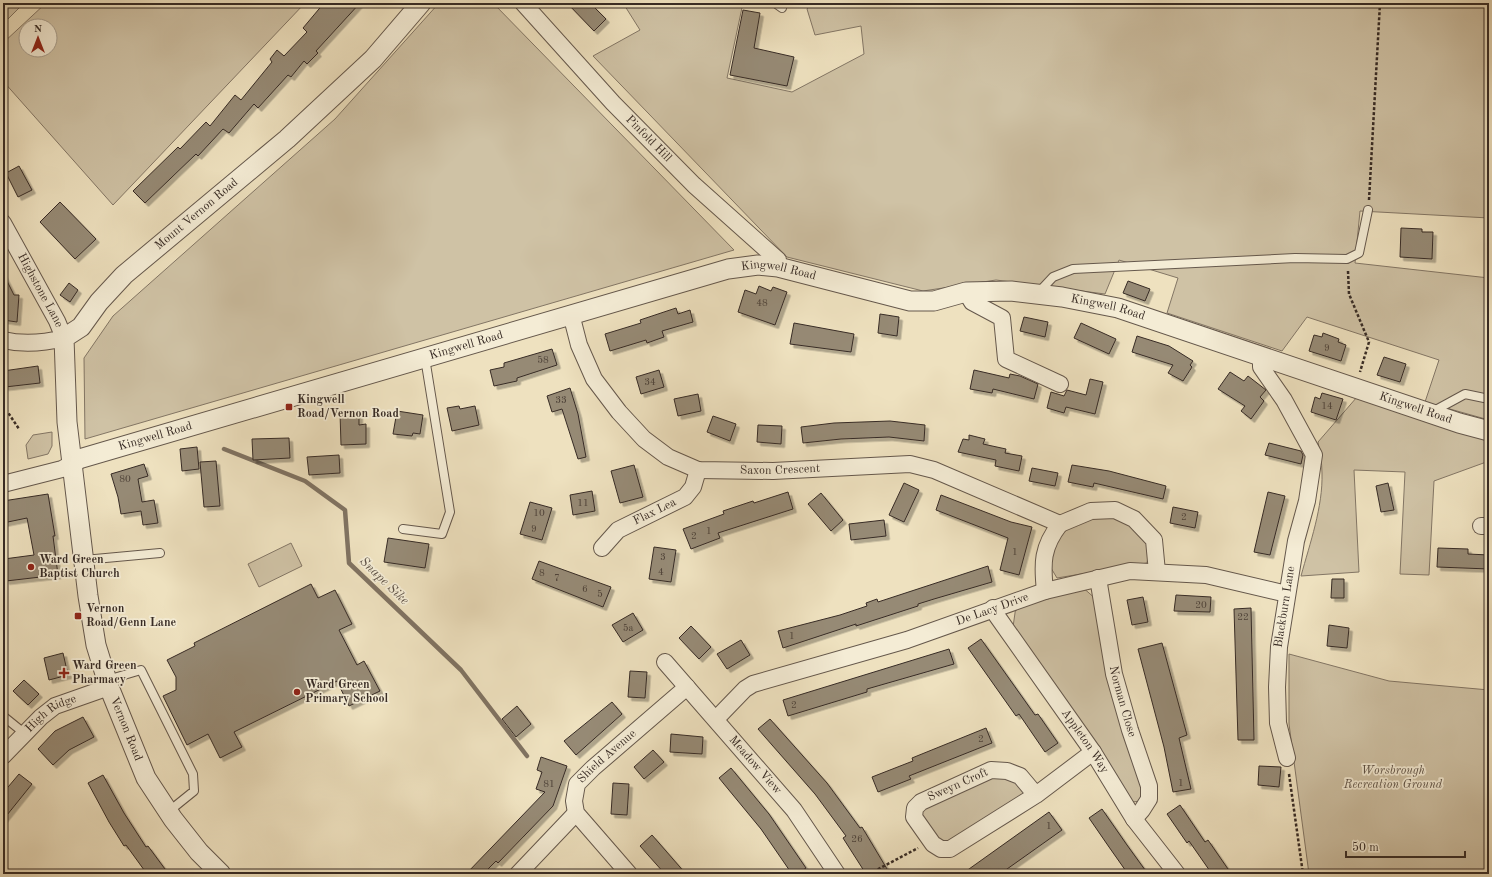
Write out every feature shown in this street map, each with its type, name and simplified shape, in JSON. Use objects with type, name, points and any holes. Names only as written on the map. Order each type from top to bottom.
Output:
[{"type":"street","name":"Mount Vernon Road","points":[[64,338],[81,327],[99,302],[124,275],[287,140],[373,59],[421,3]]},
{"type":"street","name":"Pinfold Hill","points":[[522,3],[613,102],[694,185],[778,260],[778,267]]},
{"type":"street","name":"Highstone Lane","points":[[3,223],[57,321],[64,338]]},
{"type":"street","name":"Kingwell Road","points":[[72,464],[79,459],[571,314],[728,269],[758,265],[778,267],[910,301],[934,301],[966,292],[1011,291],[1062,296],[1118,308],[1430,413],[1489,430]]},
{"type":"street","points":[[966,292],[972,302],[1002,318],[1006,359],[1060,384]]},
{"type":"street","name":"Saxon Crescent","points":[[571,314],[579,345],[594,379],[619,412],[644,439],[668,457],[698,470],[773,471],[910,464],[934,470],[1060,524]]},
{"type":"street","points":[[3,340],[14,343],[43,343],[64,338],[67,422],[72,464],[62,469],[3,484]]},
{"type":"street","name":"Blackburn Lane","points":[[1261,356],[1261,367],[1284,400],[1314,455],[1307,501],[1296,541],[1279,647],[1277,687],[1278,722],[1287,758]]},
{"type":"street","name":"Vernon Road","points":[[72,464],[96,645],[108,683],[146,778],[168,812],[199,852],[221,874]]},
{"type":"street","name":"Flax Lea","points":[[602,548],[618,530],[685,497],[693,487],[698,470]]},
{"type":"street","points":[[1044,591],[1042,566],[1046,549],[1052,535],[1060,524],[1091,511],[1115,510],[1134,519],[1154,540],[1157,572]]},
{"type":"street","name":"De Lacy Drive","points":[[716,719],[745,689],[754,684],[907,640],[1044,591],[1098,578],[1130,571],[1206,575],[1287,594]]},
{"type":"street","name":"Norman Close","points":[[1098,578],[1114,674],[1130,730],[1149,786],[1149,798],[1142,810],[1134,819]]},
{"type":"street","name":"Appleton Way","points":[[993,608],[997,616],[1093,752],[1134,819],[1177,874]]},
{"type":"street","name":"Meadow View","points":[[665,662],[794,810],[837,874]]},
{"type":"street","name":"High Ridge","points":[[3,756],[24,733],[54,706],[108,683]]},
{"type":"street","name":"Shield Avenue","points":[[576,812],[574,801],[577,784],[593,768],[687,687]]},
{"type":"street","name":"Sweyn Croft","points":[[1036,795],[1020,776],[1007,771],[991,770],[921,802],[915,808],[914,817],[931,841],[941,849],[950,849],[1036,795],[1093,752]]},
{"type":"street","points":[[518,874],[576,812],[629,874]]},
{"type":"lane","points":[[775,3],[782,8]]},
{"type":"lane","points":[[1037,294],[1054,277],[1073,269],[1295,258],[1347,258],[1360,254],[1368,210]]},
{"type":"lane","points":[[403,529],[442,534],[450,512],[424,358]]},
{"type":"lane","points":[[1430,413],[1465,394],[1489,399]]},
{"type":"lane","points":[[84,560],[160,553]]},
{"type":"lane","points":[[108,683],[141,670],[193,774],[194,791],[168,812]]},
{"type":"lane","points":[[3,716],[24,733]]},
{"type":"path","points":[[1368,210],[1380,3]]},
{"type":"path","points":[[1347,258],[1349,294],[1369,342],[1355,388]]},
{"type":"path","points":[[3,405],[19,429]]},
{"type":"path","points":[[1287,758],[1303,874]]},
{"type":"path","points":[[869,874],[931,841]]},
{"type":"green space","points":[[3,3],[24,3],[3,24]]},
{"type":"green space","points":[[46,3],[305,3],[113,205],[3,81],[3,43],[18,29],[18,58],[58,58],[58,18],[30,18]]},
{"type":"green space","points":[[439,3],[493,3],[734,250],[85,439],[84,358],[113,316],[335,119]]},
{"type":"green space","points":[[623,3],[743,3],[727,78],[792,92],[864,54],[861,26],[815,35],[807,9],[811,3],[1489,3],[1489,218],[1360,211],[1355,263],[1489,278],[1489,420],[1425,402],[1439,360],[1307,317],[1282,351],[1167,313],[1178,278],[1119,260],[1105,294],[996,280],[923,291],[787,257],[593,56],[640,30]]},
{"type":"green space","points":[[1357,397],[1489,439],[1489,461],[1434,481],[1429,575],[1400,574],[1405,472],[1354,470],[1359,572],[1301,576],[1315,525],[1322,486],[1321,458],[1318,442]]},
{"type":"green space","points":[[52,432],[52,446],[48,454],[28,459],[26,445],[33,435]]},
{"type":"green space","points":[[1095,515],[1128,521],[1150,544],[1147,563],[1057,578],[1048,563],[1064,528]]},
{"type":"green space","points":[[291,543],[302,566],[259,587],[248,564]]},
{"type":"green space","points":[[1081,586],[1097,600],[1144,788],[1143,801],[1131,802],[1013,627],[1016,606]]},
{"type":"green space","name":"Worsbrough Recreation Ground","points":[[1289,654],[1389,681],[1489,690],[1489,874],[1309,874],[1289,724]]},
{"type":"green space","points":[[991,770],[1024,786],[1025,796],[941,849],[915,808]]},
{"type":"building","points":[[324,3],[360,3],[316,51],[318,53],[307,64],[304,61],[291,77],[288,75],[258,108],[254,104],[229,133],[223,129],[198,156],[196,154],[145,203],[133,191],[178,147],[180,149],[206,122],[210,126],[235,95],[241,100],[272,62],[270,59],[277,50],[284,56],[307,32],[303,28]]},
{"type":"building","points":[[567,3],[590,3],[606,19],[594,31]]},
{"type":"building","points":[[743,10],[760,13],[754,48],[794,57],[787,86],[730,75]]},
{"type":"building","points":[[19,166],[32,190],[18,197],[6,173]]},
{"type":"building","points":[[60,202],[96,239],[75,259],[40,222]]},
{"type":"building","points":[[1401,228],[1422,229],[1422,232],[1433,232],[1432,259],[1400,257]]},
{"type":"building","points":[[3,273],[14,295],[19,295],[17,322],[3,320]]},
{"type":"building","points":[[1128,281],[1150,289],[1145,301],[1123,293]]},
{"type":"building","points":[[69,283],[78,290],[70,302],[60,295]]},
{"type":"building","points":[[759,286],[771,291],[773,287],[787,292],[775,325],[738,312],[745,290],[756,294]]},
{"type":"building","points":[[676,308],[678,314],[690,310],[693,322],[662,331],[664,337],[647,343],[646,340],[610,351],[605,334],[641,323],[640,320]]},
{"type":"building","points":[[880,314],[899,317],[897,336],[878,333]]},
{"type":"building","points":[[1024,317],[1048,322],[1045,337],[1020,331]]},
{"type":"building","points":[[794,323],[854,334],[851,352],[790,344]]},
{"type":"building","points":[[1081,323],[1116,339],[1109,354],[1074,338]]},
{"type":"building","points":[[1323,333],[1339,339],[1338,342],[1346,345],[1341,361],[1309,351],[1314,335],[1322,337]]},
{"type":"building","points":[[1137,336],[1169,346],[1193,361],[1190,365],[1192,367],[1183,381],[1168,373],[1173,365],[1132,352]]},
{"type":"building","points":[[552,349],[557,365],[517,378],[517,381],[494,386],[490,370],[504,367],[504,363]]},
{"type":"building","points":[[1384,357],[1406,364],[1400,382],[1377,375]]},
{"type":"building","points":[[38,366],[40,383],[5,387],[3,371]]},
{"type":"building","points":[[659,370],[664,387],[641,394],[636,377]]},
{"type":"building","points":[[974,370],[1009,378],[1010,374],[1020,376],[1038,384],[1034,399],[993,389],[992,393],[970,389]]},
{"type":"building","points":[[1230,372],[1244,381],[1248,376],[1266,390],[1260,397],[1264,401],[1251,419],[1241,411],[1245,406],[1218,389]]},
{"type":"building","points":[[1090,379],[1103,382],[1095,414],[1066,407],[1064,413],[1047,408],[1051,392],[1064,396],[1067,390],[1086,395]]},
{"type":"building","points":[[570,388],[578,414],[586,457],[578,459],[562,409],[552,412],[547,396]]},
{"type":"building","points":[[1322,393],[1343,399],[1336,420],[1311,412],[1315,397],[1320,399]]},
{"type":"building","points":[[698,394],[701,411],[678,416],[674,399]]},
{"type":"building","points":[[459,406],[460,409],[475,406],[479,425],[452,431],[447,408]]},
{"type":"building","points":[[397,411],[423,415],[420,434],[413,433],[412,436],[393,434]]},
{"type":"building","points":[[359,412],[359,425],[366,424],[366,444],[341,445],[340,413]]},
{"type":"building","points":[[713,416],[736,424],[730,441],[707,432]]},
{"type":"building","points":[[890,421],[925,425],[924,441],[889,437],[841,439],[803,443],[801,427],[834,423]]},
{"type":"building","points":[[758,425],[782,426],[781,444],[757,442]]},
{"type":"building","points":[[969,435],[985,439],[983,444],[1006,449],[1005,453],[1022,456],[1019,471],[995,466],[996,460],[958,452],[963,439],[969,440]]},
{"type":"building","points":[[289,438],[290,458],[253,460],[252,439]]},
{"type":"building","points":[[1269,443],[1301,451],[1303,455],[1301,464],[1265,455]]},
{"type":"building","points":[[197,447],[199,469],[182,471],[180,449]]},
{"type":"building","points":[[339,455],[340,473],[309,475],[307,457]]},
{"type":"building","points":[[216,461],[220,506],[204,507],[200,462]]},
{"type":"building","points":[[144,464],[148,476],[138,479],[142,502],[154,500],[158,523],[143,525],[141,511],[121,514],[118,497],[111,474]]},
{"type":"building","points":[[634,465],[643,497],[620,503],[611,471]]},
{"type":"building","points":[[1072,465],[1109,471],[1166,486],[1163,499],[1094,483],[1093,487],[1068,482]]},
{"type":"building","points":[[1032,468],[1058,473],[1055,486],[1029,481]]},
{"type":"building","points":[[904,483],[919,490],[904,522],[889,515]]},
{"type":"building","points":[[1388,483],[1394,510],[1381,512],[1376,486]]},
{"type":"building","points":[[592,491],[595,511],[573,515],[570,495]]},
{"type":"building","points":[[788,492],[793,509],[718,533],[720,538],[691,549],[683,529],[724,514],[723,511]]},
{"type":"building","points":[[1268,492],[1285,496],[1270,555],[1254,552]]},
{"type":"building","points":[[821,493],[843,520],[831,531],[808,504]]},
{"type":"building","points":[[48,494],[55,536],[53,536],[58,575],[6,581],[4,559],[34,555],[27,518],[3,523],[3,501]]},
{"type":"building","points":[[941,495],[1011,522],[1032,527],[1019,575],[1000,570],[1008,538],[936,510]]},
{"type":"building","points":[[530,502],[552,508],[542,540],[520,534]]},
{"type":"building","points":[[1173,507],[1198,512],[1195,528],[1170,523]]},
{"type":"building","points":[[884,520],[886,536],[851,540],[849,524]]},
{"type":"building","points":[[388,538],[429,544],[425,568],[384,562]]},
{"type":"building","points":[[654,547],[676,550],[671,582],[649,579]]},
{"type":"building","points":[[1438,548],[1468,549],[1468,554],[1489,555],[1489,569],[1437,567]]},
{"type":"building","points":[[539,561],[611,587],[603,607],[532,579]]},
{"type":"building","points":[[988,566],[992,582],[918,604],[918,606],[856,626],[856,624],[783,648],[778,631],[840,615],[867,606],[866,603],[877,599],[878,602]]},
{"type":"building","points":[[1332,579],[1344,579],[1344,598],[1331,598]]},
{"type":"building","points":[[311,584],[318,598],[335,590],[352,624],[339,630],[357,665],[364,661],[380,691],[349,706],[337,681],[234,732],[242,747],[220,758],[208,734],[187,745],[163,696],[176,690],[176,677],[167,660],[195,646],[194,643]]},
{"type":"building","points":[[1176,595],[1211,597],[1210,612],[1174,611]]},
{"type":"building","points":[[1143,597],[1148,622],[1132,625],[1127,600]]},
{"type":"building","points":[[1251,608],[1254,740],[1238,740],[1234,609]]},
{"type":"building","points":[[633,613],[643,630],[623,642],[612,625]]},
{"type":"building","points":[[1329,625],[1349,628],[1347,648],[1327,646]]},
{"type":"building","points":[[691,626],[711,647],[699,659],[679,638]]},
{"type":"building","points":[[981,639],[1035,715],[1038,714],[1058,743],[1045,752],[1019,714],[1016,716],[968,648]]},
{"type":"building","points":[[741,640],[750,655],[727,669],[717,654]]},
{"type":"building","points":[[1162,643],[1187,735],[1179,738],[1191,789],[1173,792],[1164,747],[1138,649]]},
{"type":"building","points":[[949,649],[954,664],[867,689],[867,692],[788,716],[783,700]]},
{"type":"building","points":[[63,653],[68,675],[49,680],[44,658]]},
{"type":"building","points":[[630,671],[647,672],[645,698],[628,697]]},
{"type":"building","points":[[24,680],[39,694],[28,705],[13,691]]},
{"type":"building","points":[[612,702],[622,714],[576,755],[564,741]]},
{"type":"building","points":[[517,706],[531,724],[516,737],[502,719]]},
{"type":"building","points":[[83,717],[94,737],[69,750],[53,765],[38,749],[55,731]]},
{"type":"building","points":[[770,719],[827,783],[860,828],[862,827],[890,874],[866,874],[843,838],[846,836],[815,794],[758,729]]},
{"type":"building","points":[[986,728],[992,743],[909,776],[911,779],[878,792],[872,777],[913,761],[912,758]]},
{"type":"building","points":[[671,734],[703,737],[702,754],[670,752]]},
{"type":"building","points":[[653,750],[664,762],[644,779],[634,767]]},
{"type":"building","points":[[541,757],[567,766],[553,806],[498,863],[496,861],[483,874],[466,874],[545,792],[536,789],[542,772],[537,770]]},
{"type":"building","points":[[1259,766],[1281,767],[1279,787],[1258,785]]},
{"type":"building","points":[[731,768],[769,814],[806,868],[797,874],[792,874],[761,829],[719,778]]},
{"type":"building","points":[[19,774],[32,784],[3,820],[3,793]]},
{"type":"building","points":[[103,775],[124,813],[146,847],[148,846],[165,869],[158,874],[147,874],[126,845],[124,846],[109,822],[88,783]]},
{"type":"building","points":[[613,783],[629,784],[627,815],[611,814]]},
{"type":"building","points":[[1180,805],[1205,842],[1208,840],[1228,869],[1220,874],[1212,874],[1189,841],[1187,843],[1167,814]]},
{"type":"building","points":[[1102,809],[1148,874],[1128,874],[1089,818]]},
{"type":"building","points":[[1049,812],[1062,830],[1000,874],[962,874]]},
{"type":"building","points":[[652,835],[686,874],[665,874],[640,846]]},
{"type":"waterway","name":"Snape Sike","points":[[224,449],[305,481],[345,510],[349,563],[461,670],[527,756]]},
{"type":"place","name":"Kingwell Road/Vernon Road","points":[[289,407]]},
{"type":"place","name":"Ward Green Baptist Church","points":[[31,567]]},
{"type":"place","name":"Vernon Road/Genn Lane","points":[[78,616]]},
{"type":"place","name":"Ward Green Pharmacy","points":[[64,673]]},
{"type":"place","name":"Ward Green Primary School","points":[[297,692]]}]
